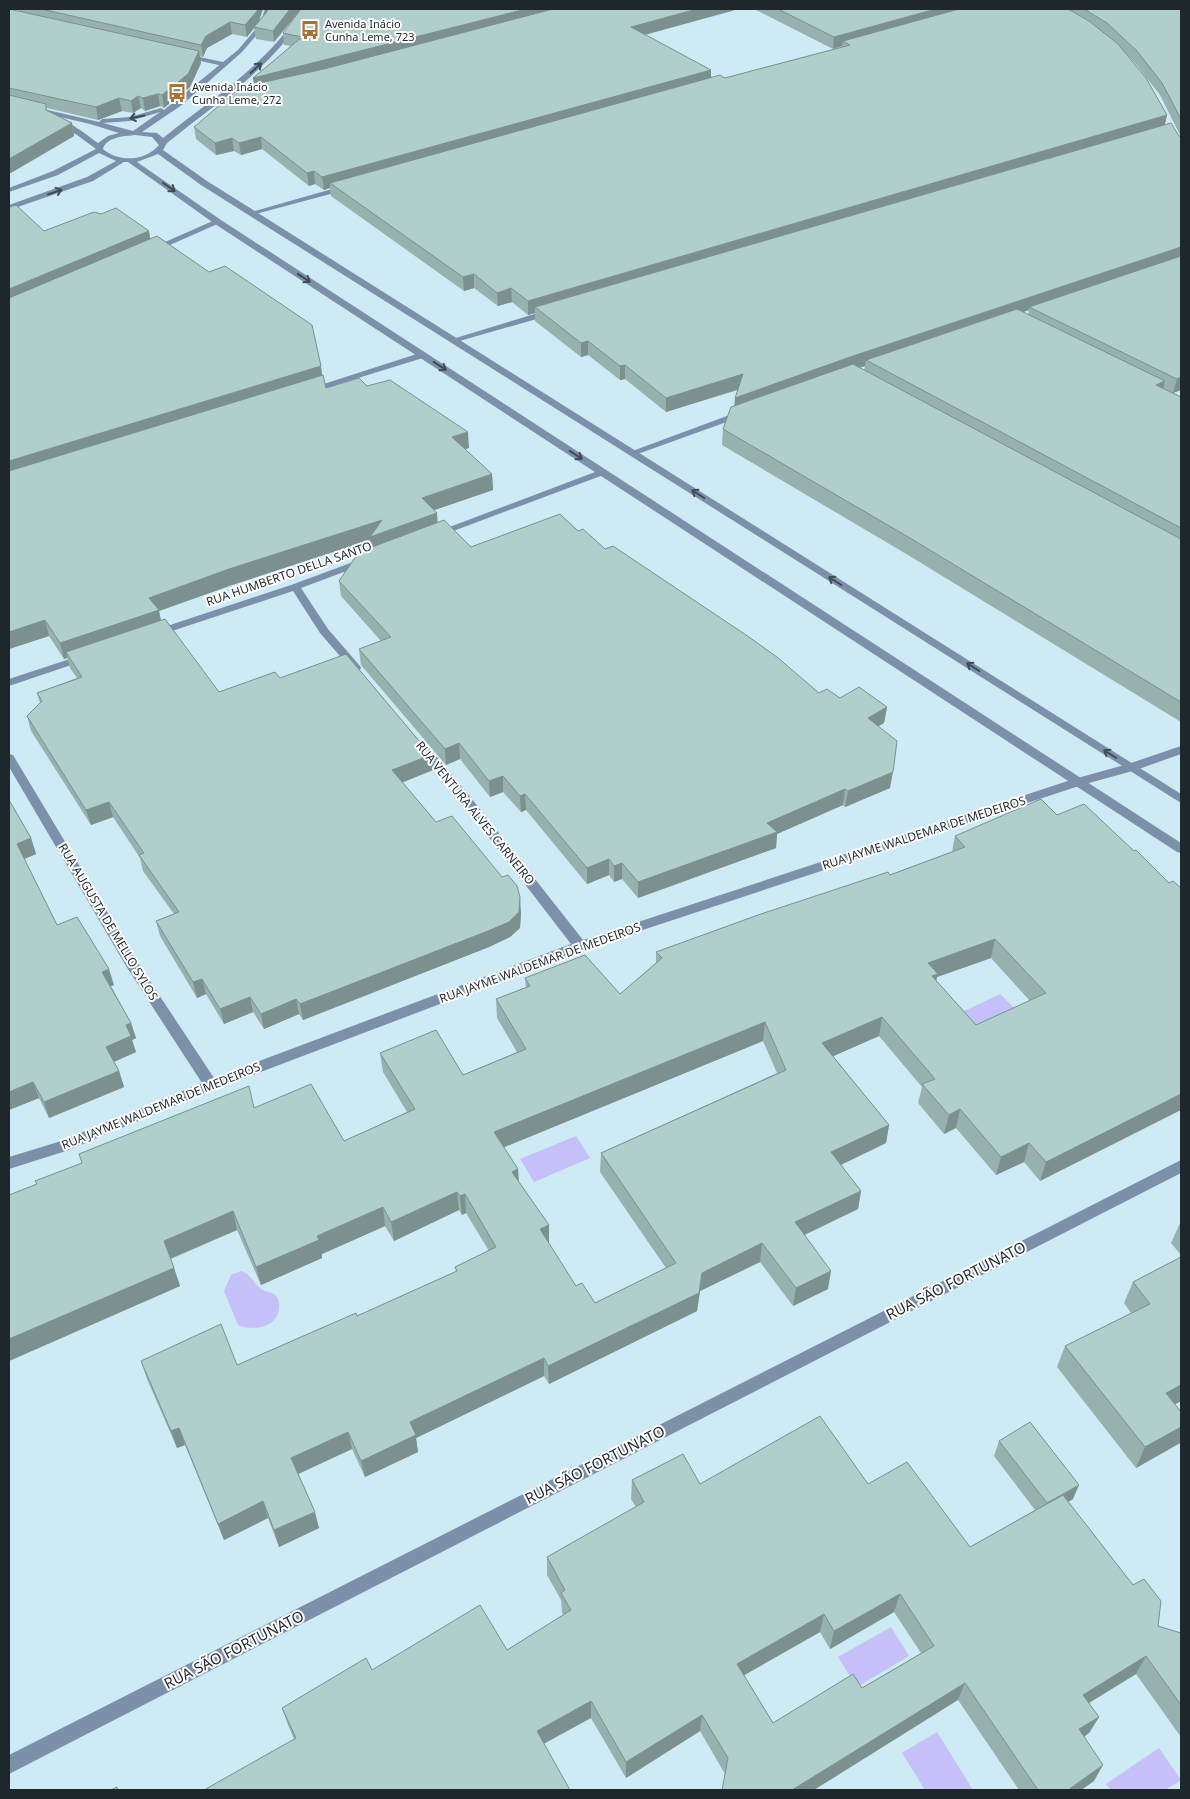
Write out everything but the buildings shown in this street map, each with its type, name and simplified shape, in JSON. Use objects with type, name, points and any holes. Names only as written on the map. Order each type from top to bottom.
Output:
[{"type":"street","points":[[9,190],[41,180],[68,168],[100,149],[106,140],[132,133],[179,103],[240,51],[263,24],[268,9]]},
{"type":"street","points":[[9,103],[66,124],[100,149],[106,156],[126,160],[144,158],[159,151],[163,142],[240,83],[275,51],[305,13]]},
{"type":"street","points":[[175,54],[224,64]]},
{"type":"street","points":[[212,103],[249,96]]},
{"type":"street","points":[[92,122],[130,119],[158,112],[179,103]]},
{"type":"street","points":[[25,108],[92,122],[132,133],[154,135],[163,142]]},
{"type":"street","points":[[159,151],[204,183],[1181,798]]},
{"type":"street","points":[[9,208],[90,179],[126,160]]},
{"type":"street","points":[[126,160],[218,222],[1181,849]]},
{"type":"street","points":[[252,213],[357,184]]},
{"type":"street","points":[[140,255],[218,222]]},
{"type":"street","points":[[453,340],[558,309]]},
{"type":"street","points":[[299,393],[423,355]]},
{"type":"street","points":[[632,453],[749,411]]},
{"type":"street","points":[[425,538],[602,472]]},
{"type":"street","name":"RUA HUMBERTO DELLA SANTO","points":[[147,636],[295,587],[379,556]]},
{"type":"street","points":[[295,587],[324,631],[363,677]]},
{"type":"street","points":[[9,683],[92,655]]},
{"type":"street","name":"RUA VENTURA ALVES CARNEIRO","points":[[415,738],[460,792],[580,946]]},
{"type":"street","name":"RUA JAYME WALDEMAR DE MEDEIROS","points":[[9,1163],[61,1147],[211,1085],[580,946],[1078,782],[1132,768],[1181,750]]},
{"type":"street","name":"RUA AUGUSTA DE MELLO SYLOS","points":[[9,758],[132,963],[211,1085]]},
{"type":"street","name":"RUA SÃO FORTUNATO","points":[[9,1765],[1181,1166]]},
{"type":"shaded area","points":[[1000,994],[1014,1008],[975,1027],[962,1012]]},
{"type":"shaded area","points":[[576,1136],[590,1158],[534,1182],[520,1159]]},
{"type":"shaded area","points":[[241,1271],[247,1274],[258,1287],[278,1298],[278,1312],[271,1323],[258,1328],[238,1325],[224,1291],[231,1275]]},
{"type":"shaded area","points":[[891,1627],[909,1656],[857,1687],[838,1657]]},
{"type":"shaded area","points":[[937,1732],[973,1790],[925,1790],[902,1753]]},
{"type":"shaded area","points":[[1159,1748],[1181,1780],[1165,1790],[1111,1790],[1106,1784]]},
{"type":"place","name":"Avenida Inácio Cunha Leme, 723","points":[[310,30]]},
{"type":"place","name":"Avenida Inácio Cunha Leme, 272","points":[[177,93]]}]
